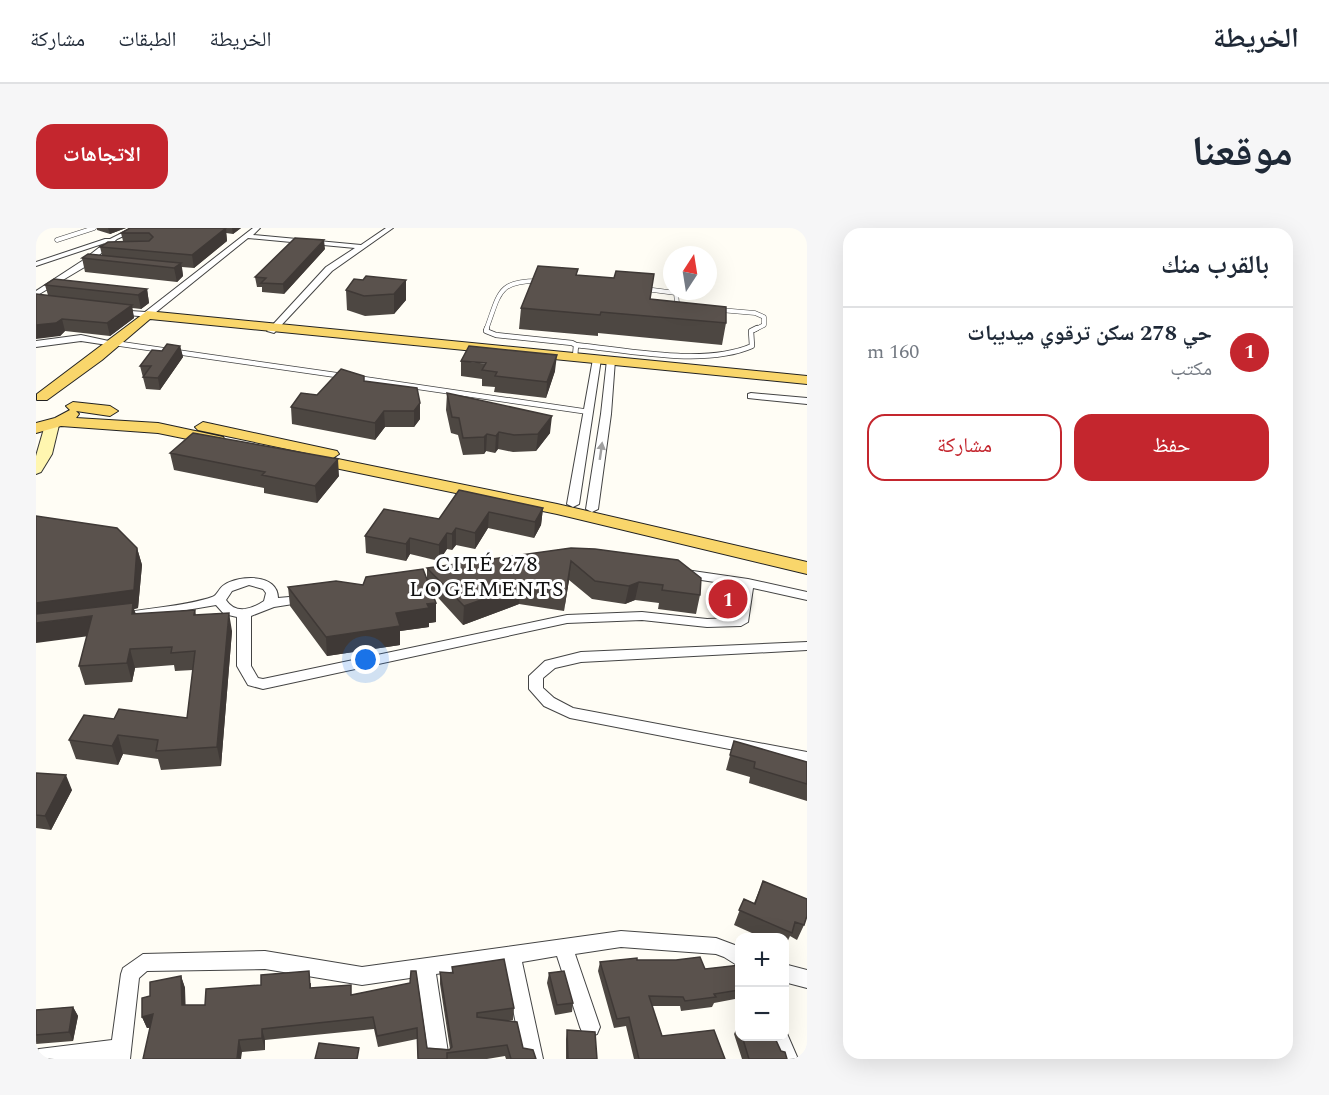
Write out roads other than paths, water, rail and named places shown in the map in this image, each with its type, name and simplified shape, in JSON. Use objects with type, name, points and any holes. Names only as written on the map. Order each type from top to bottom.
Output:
[{"type":"main road","points":[[38,397],[97,357],[144,318],[807,380]]},
{"type":"main road","points":[[417,343],[575,351],[604,362],[807,386]]},
{"type":"main road","points":[[36,469],[45,454],[56,423],[71,414],[70,403],[80,378],[97,357]]},
{"type":"main road","points":[[38,397],[169,420],[807,555]]},
{"type":"main road","points":[[36,428],[56,423],[158,428],[557,510],[807,568]]},
{"type":"street","points":[[103,310],[144,318],[257,228]]},
{"type":"street","points":[[274,329],[329,269],[390,228]]},
{"type":"street","points":[[36,264],[136,229]]},
{"type":"street","points":[[36,294],[85,263],[115,238]]},
{"type":"street","points":[[232,238],[363,247]]},
{"type":"street","points":[[36,256],[47,260]]},
{"type":"street","points":[[85,263],[96,264]]},
{"type":"street","points":[[187,272],[198,273]]},
{"type":"street","points":[[36,344],[81,338],[114,343]]},
{"type":"street","points":[[573,504],[589,412],[604,362]]},
{"type":"street","points":[[592,508],[606,414],[604,362]]},
{"type":"street","points":[[752,396],[807,401]]},
{"type":"street","points":[[589,412],[606,414]]},
{"type":"street","points":[[667,571],[748,583],[807,596]]},
{"type":"street","points":[[220,600],[224,591],[229,587],[242,582],[256,582],[272,590],[270,603]]},
{"type":"street","points":[[244,614],[244,666],[253,682],[263,684],[567,620],[642,616],[732,624],[741,622],[748,583]]},
{"type":"street","points":[[220,600],[225,608],[244,614],[259,610],[270,603],[317,597]]},
{"type":"street","points":[[118,618],[220,600]]},
{"type":"street","points":[[807,646],[581,657],[550,664],[536,676],[536,689],[549,702],[570,713],[807,758]]},
{"type":"street","points":[[39,1059],[120,1054],[130,974],[142,963],[265,960],[362,976],[621,939],[716,946],[730,950],[735,954]]},
{"type":"street","points":[[563,946],[590,1027]]},
{"type":"street","points":[[511,954],[533,1059]]},
{"type":"street","points":[[425,966],[439,1059]]},
{"type":"street","points":[[789,974],[807,979]]},
{"type":"street","points":[[780,1041],[788,1059]]},
{"type":"lane","points":[[57,240],[94,228]]},
{"type":"lane","points":[[98,251],[110,251]]},
{"type":"lane","points":[[542,281],[521,280],[507,284],[486,331],[575,351],[704,356],[733,354],[746,351],[752,346],[751,331],[764,325],[764,317],[755,313],[713,309]]},
{"type":"lane","points":[[641,289],[674,292],[677,294],[678,305],[692,308]]},
{"type":"lane","points":[[114,343],[589,412]]},
{"type":"place","name":"حي 278 سكن ترقوي ميديبات","points":[[728,599]]},
{"type":"district","name":"CITÉ 278 LOGEMENTS","points":[[487,576]]}]
